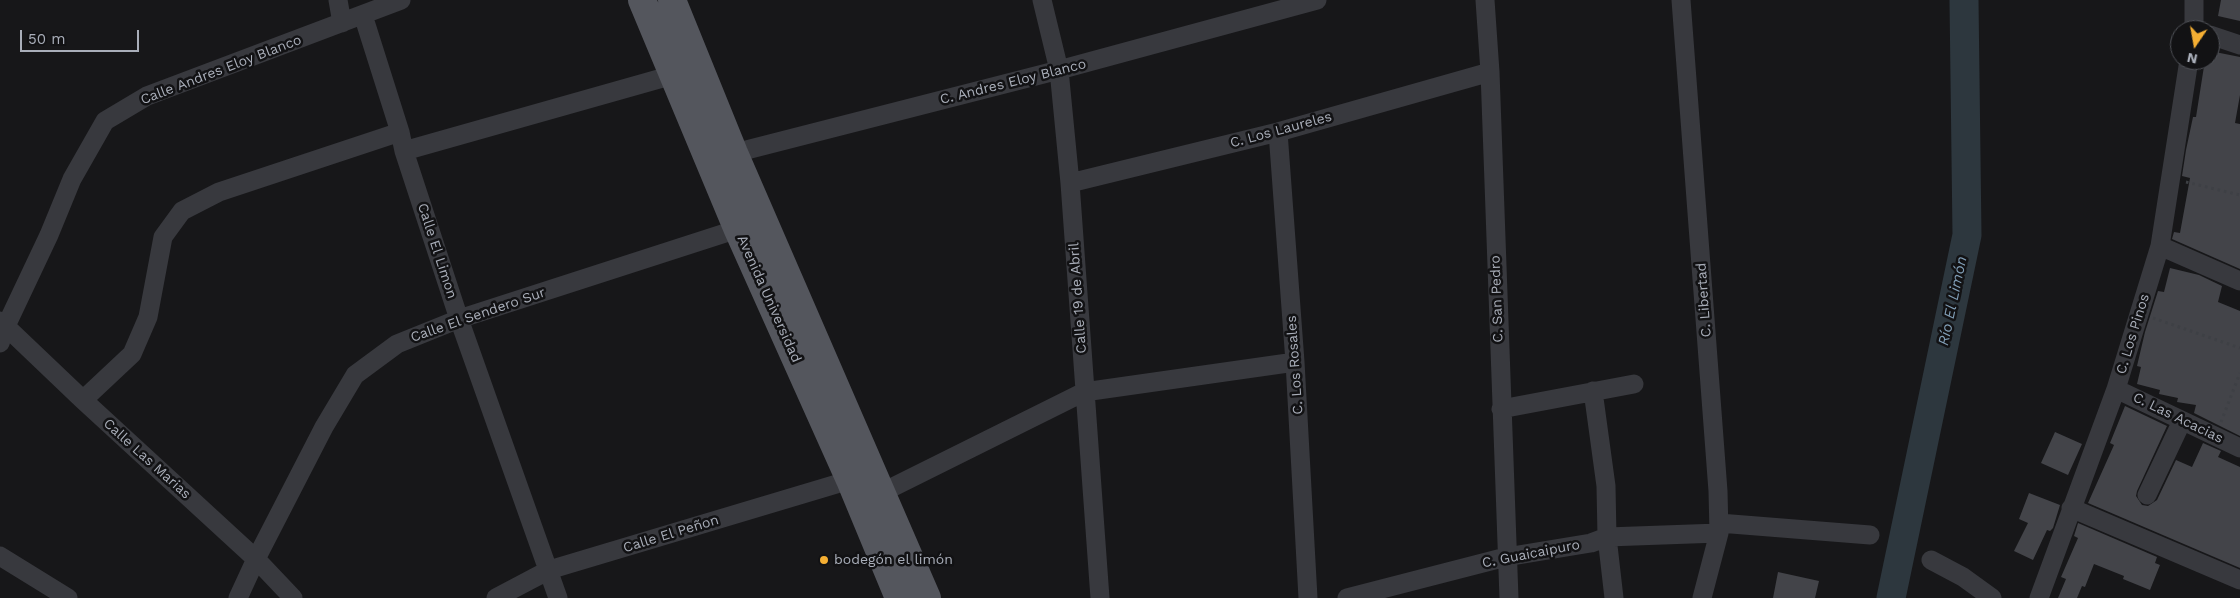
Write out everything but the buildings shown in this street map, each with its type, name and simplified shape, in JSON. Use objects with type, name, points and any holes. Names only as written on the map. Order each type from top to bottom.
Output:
[{"type":"main road","name":"Avenida Universidad","points":[[642,0],[673,75],[722,157],[762,218],[926,598]]},
{"type":"main road","name":"Avenida Universidad","points":[[672,0],[722,157],[738,230],[850,480],[899,598]]},
{"type":"street","points":[[338,0],[342,23]]},
{"type":"street","name":"Calle Andres Eloy Blanco","points":[[2,330],[49,235],[72,179],[105,121],[147,96],[402,0]]},
{"type":"street","name":"Calle 19 de Abril","points":[[1042,0],[1059,70],[1070,183],[1100,598]]},
{"type":"street","name":"C. Andres Eloy Blanco","points":[[722,157],[1059,70],[1317,0]]},
{"type":"street","name":"C. San Pedro","points":[[1485,0],[1490,72],[1506,557],[1509,598]]},
{"type":"street","name":"C. Libertad","points":[[1682,0],[1719,528],[1702,598]]},
{"type":"street","points":[[2194,0],[2195,20]]},
{"type":"street","name":"Calle El Limon","points":[[363,15],[400,132],[404,151],[459,319],[558,598]]},
{"type":"street","points":[[2220,38],[2240,45]]},
{"type":"street","name":"C. Los Pinos","points":[[2039,598],[2116,389],[2160,246],[2188,70]]},
{"type":"street","name":"C. Los Laureles","points":[[1070,183],[1278,132],[1490,72]]},
{"type":"street","points":[[404,151],[673,75]]},
{"type":"street","points":[[83,400],[132,354],[148,317],[163,237],[182,211],[219,192],[400,132]]},
{"type":"street","name":"C. Los Rosales","points":[[1278,132],[1295,362],[1308,598]]},
{"type":"street","name":"Calle El Sendero Sur","points":[[238,598],[256,558],[324,427],[355,375],[397,344],[459,319],[738,230],[762,218]]},
{"type":"street","points":[[2160,246],[2240,281]]},
{"type":"street","name":"Calle Las Marias","points":[[2,330],[83,400],[256,558],[294,598]]},
{"type":"street","points":[[881,493],[1084,392],[1295,362]]},
{"type":"street","points":[[1501,409],[1634,384]]},
{"type":"street","name":"C. Las Acacias","points":[[2116,389],[2240,448]]},
{"type":"street","points":[[1593,391],[1606,486],[1607,537],[1614,598]]},
{"type":"street","points":[[2147,495],[2182,420]]},
{"type":"street","name":"Calle El Peñon","points":[[496,598],[549,570],[850,480]]},
{"type":"street","points":[[2071,508],[2240,580]]},
{"type":"street","name":"C. Guaicaipuro","points":[[1347,598],[1506,557],[1591,543],[1607,537],[1719,528],[1870,535]]},
{"type":"street","points":[[0,556],[68,598]]},
{"type":"street","points":[[1931,560],[1963,577],[1992,598]]},
{"type":"path","points":[[2171,178],[2240,195]]},
{"type":"path","points":[[2140,313],[2240,348]]},
{"type":"path","points":[[2216,436],[2240,373]]},
{"type":"waterway","name":"Río El Limón","points":[[1891,598],[1967,235],[1964,0]]},
{"type":"place","name":"bodegón el limón","points":[[824,560]]}]
